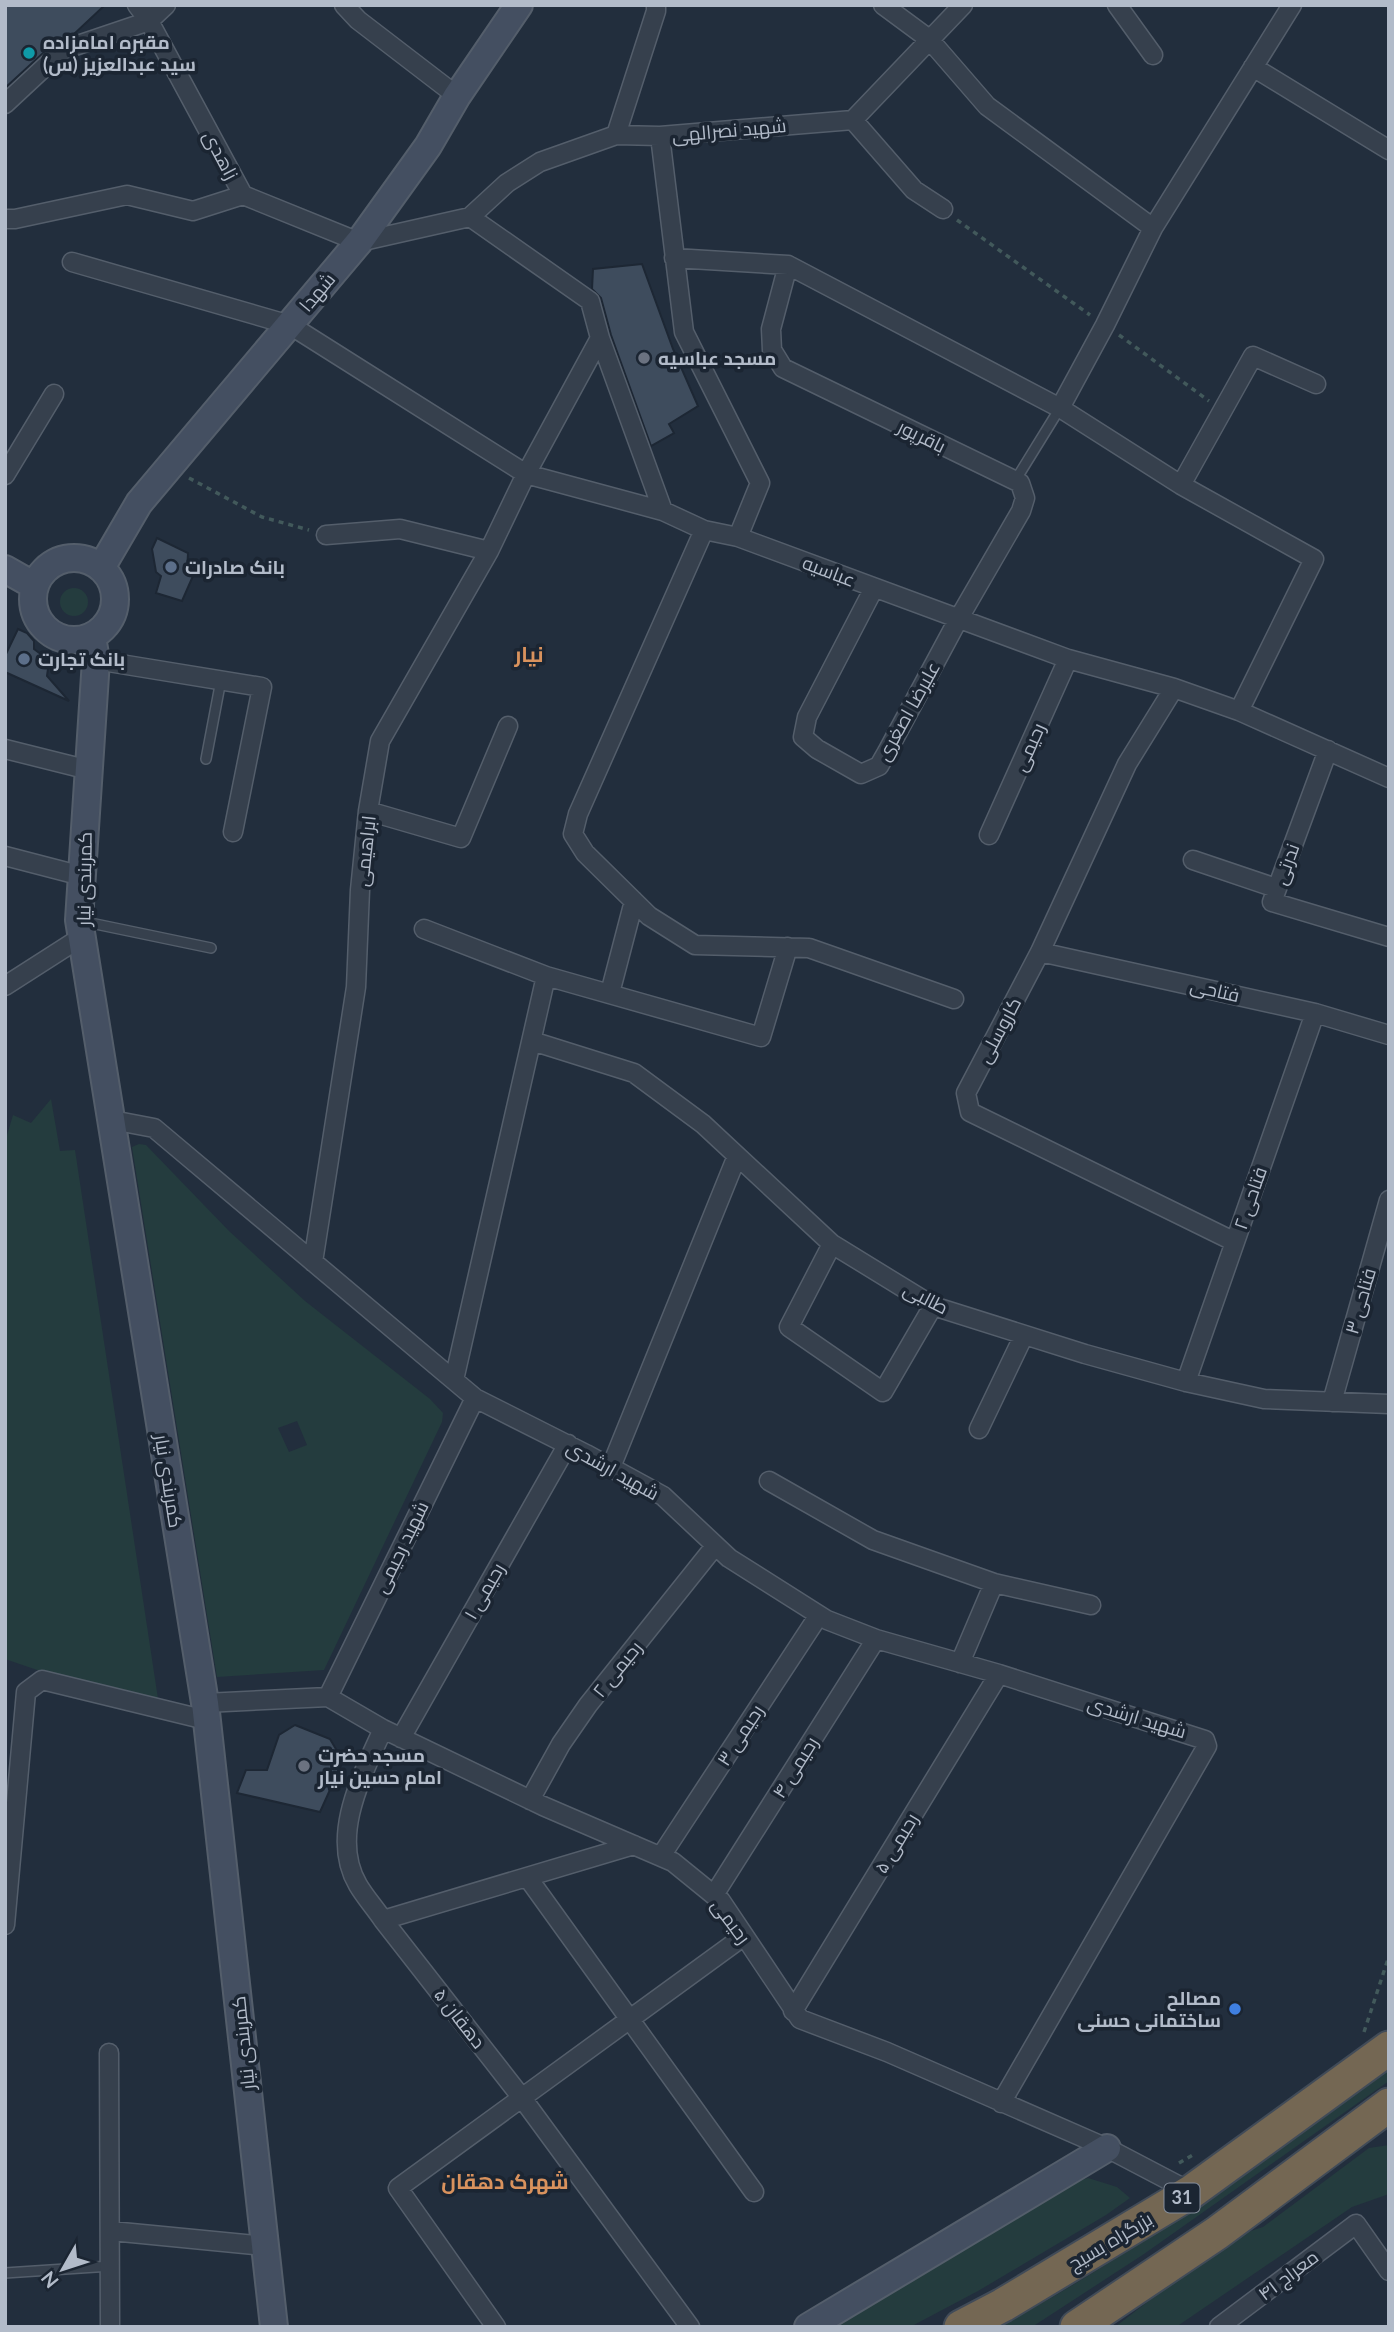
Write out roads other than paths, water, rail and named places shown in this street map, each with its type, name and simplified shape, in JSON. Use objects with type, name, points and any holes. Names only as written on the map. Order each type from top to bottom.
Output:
[{"type":"highway","name":"بزرگراه بسیج","points":[[961,2327],[1003,2305],[1191,2192],[1376,2042]]},
{"type":"highway","name":"31","points":[[1077,2327],[1217,2232],[1389,2105]]},
{"type":"main road","name":"شهدا","points":[[101,568],[139,503],[359,242],[428,146],[457,96],[519,5]]},
{"type":"main road","points":[[63,559],[89,561],[101,568],[113,585],[116,605],[94,648],[78,640],[65,640],[52,634],[42,625],[35,613],[35,586],[41,574],[63,559]]},
{"type":"main road","points":[[5,569],[35,586]]},
{"type":"main road","name":"کمربندی نیار","points":[[94,648],[81,928],[206,1712],[274,2327]]},
{"type":"main road","points":[[808,2327],[1107,2148]]},
{"type":"street","name":"زاهدی","points":[[137,5],[149,21],[243,195],[359,242]]},
{"type":"street","points":[[5,104],[63,50],[149,21],[166,5]]},
{"type":"street","points":[[344,5],[358,20],[457,96]]},
{"type":"street","points":[[616,135],[656,5]]},
{"type":"street","points":[[883,5],[929,39],[987,106],[1153,228]]},
{"type":"street","points":[[943,209],[914,190],[853,120],[963,5]]},
{"type":"street","points":[[1117,5],[1153,55]]},
{"type":"street","points":[[1060,408],[1153,228],[1292,5]]},
{"type":"street","points":[[1253,67],[1389,150]]},
{"type":"street","name":"شهید نصرالهی","points":[[470,217],[508,183],[540,162],[616,135],[660,136],[853,120]]},
{"type":"street","points":[[660,136],[684,331],[760,483],[738,537]]},
{"type":"street","points":[[5,219],[127,195],[193,211],[243,195]]},
{"type":"street","points":[[359,242],[470,217],[590,301],[600,338],[663,511]]},
{"type":"street","points":[[674,258],[788,265],[1060,408],[1181,485],[1314,559],[1239,711]]},
{"type":"street","name":"عباسیه","points":[[72,262],[290,325],[526,474],[663,511],[704,530],[738,537],[1068,659],[1174,688],[1239,711],[1389,778]]},
{"type":"street","name":"باقرپور","points":[[788,265],[771,329],[772,350],[783,368],[1015,481]]},
{"type":"street","name":"ابراهیمی","points":[[313,1262],[356,987],[360,890],[368,811],[380,741],[489,551],[526,474],[600,338]]},
{"type":"street","points":[[1181,485],[1253,356],[1316,384]]},
{"type":"street","points":[[5,475],[54,394]]},
{"type":"street","points":[[959,618],[1021,511],[1025,498],[1020,483],[1015,481]]},
{"type":"street","points":[[326,535],[400,529],[489,551]]},
{"type":"street","points":[[704,530],[578,814],[573,834],[584,853],[649,916],[695,945],[809,948],[954,999]]},
{"type":"street","name":"علیرضا اصغری","points":[[874,588],[807,717],[803,737],[817,749],[861,774],[879,766],[959,618]]},
{"type":"street","points":[[94,648],[221,680],[262,687],[233,832]]},
{"type":"street","name":"رحیمی","points":[[989,835],[1068,659]]},
{"type":"street","name":"کاروسلی","points":[[1174,688],[1127,764],[1040,952],[966,1093],[970,1112],[1235,1242]]},
{"type":"street","points":[[368,811],[461,838],[508,726]]},
{"type":"street","points":[[5,749],[89,770]]},
{"type":"street","name":"ندرتی","points":[[1328,750],[1272,900],[1274,904],[1389,937]]},
{"type":"street","points":[[5,856],[82,876]]},
{"type":"street","points":[[1193,860],[1276,888]]},
{"type":"street","points":[[610,993],[634,901]]},
{"type":"street","points":[[5,986],[81,928]]},
{"type":"street","points":[[424,929],[546,976],[761,1037],[788,947]]},
{"type":"street","name":"فتاحی","points":[[1040,952],[1315,1013],[1389,1035]]},
{"type":"street","points":[[454,1380],[546,976]]},
{"type":"street","name":"فتاحی ۲","points":[[1185,1382],[1315,1013]]},
{"type":"street","name":"طالبی","points":[[532,1041],[634,1073],[703,1124],[832,1244],[933,1306],[1085,1354],[1185,1382],[1264,1399],[1389,1404]]},
{"type":"street","name":"شهید ارشدی","points":[[113,1120],[154,1128],[475,1398],[568,1444],[663,1496],[729,1558],[827,1620],[876,1639],[999,1674],[1205,1740],[1207,1746],[1001,2103]]},
{"type":"street","points":[[611,1467],[737,1156]]},
{"type":"street","name":"فتاحی ۳","points":[[1332,1402],[1389,1200]]},
{"type":"street","points":[[832,1244],[789,1327],[883,1392],[933,1306]]},
{"type":"street","points":[[979,1429],[1024,1335]]},
{"type":"street","name":"شهید رحیمی","points":[[328,1697],[475,1398]]},
{"type":"street","name":"رحیمی ۱","points":[[401,1738],[568,1444]]},
{"type":"street","points":[[769,1481],[873,1540],[993,1583],[1091,1605]]},
{"type":"street","name":"رحیمی ۲","points":[[530,1800],[561,1744],[588,1705],[715,1546]]},
{"type":"street","points":[[960,1663],[993,1583]]},
{"type":"street","name":"رحیمی ۳","points":[[661,1856],[819,1615]]},
{"type":"street","name":"رحیمی ۴","points":[[714,1895],[876,1639]]},
{"type":"street","name":"رحیمی ۵","points":[[793,2011],[999,1674]]},
{"type":"street","points":[[5,1925],[10,1825],[26,1692],[42,1680],[206,1712],[328,1697]]},
{"type":"street","name":"رحیمی","points":[[328,1697],[383,1729],[530,1800],[673,1861],[721,1901],[800,2019],[887,2052],[1107,2148],[1191,2192]]},
{"type":"street","name":"دهقان ۵","points":[[383,1729],[358,1784],[348,1826],[347,1854],[357,1883],[522,2098],[690,2327]]},
{"type":"street","points":[[383,1920],[634,1845]]},
{"type":"street","points":[[528,1878],[754,2192]]},
{"type":"street","points":[[496,2327],[398,2188],[744,1936]]},
{"type":"street","points":[[109,2053],[110,2327]]},
{"type":"street","name":"معراج ۴۱","points":[[1228,2324],[1356,2224],[1389,2271]]},
{"type":"street","points":[[111,2231],[265,2246]]},
{"type":"lane","points":[[1015,481],[1060,408]]},
{"type":"lane","points":[[206,759],[221,680]]},
{"type":"lane","points":[[81,928],[211,948]]},
{"type":"lane","points":[[5,2273],[111,2266]]},
{"type":"place","name":"مقبره امامزاده سید عبدالعزیز (س)","points":[[29,53]]},
{"type":"place","name":"مسجد عباسیه","points":[[644,358]]},
{"type":"place","name":"بانک صادرات","points":[[171,567]]},
{"type":"place","name":"بانک تجارت","points":[[24,659]]},
{"type":"place","name":"مسجد حضرت امام حسین نیار","points":[[304,1766]]},
{"type":"place","name":"مصالح ساختمانی حسنی","points":[[1235,2009]]},
{"type":"district","name":"نیار","points":[[529,655]]},
{"type":"district","name":"شهرک دهقان","points":[[505,2182]]}]
